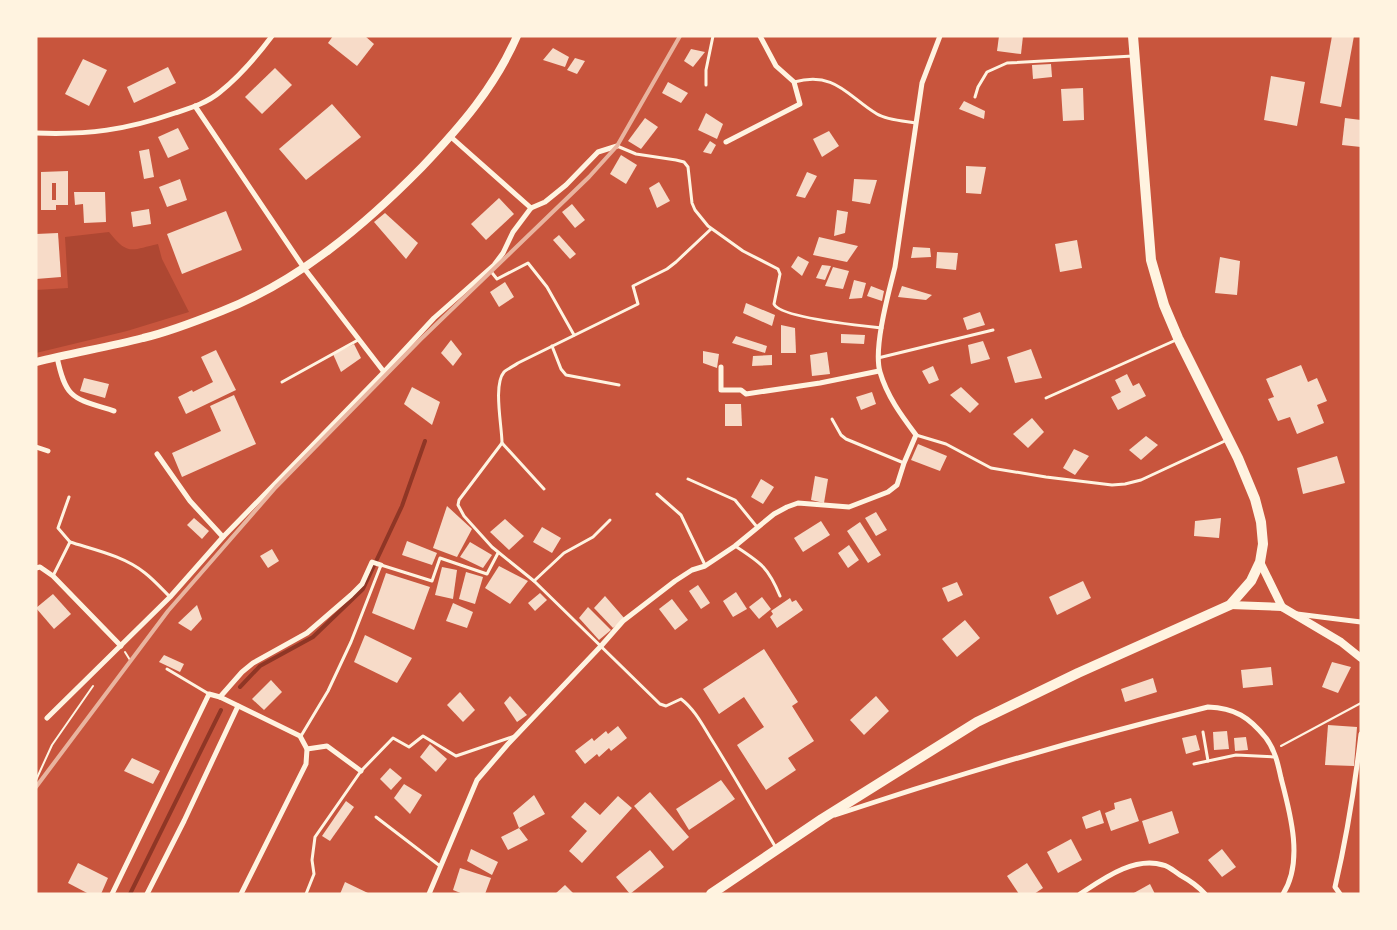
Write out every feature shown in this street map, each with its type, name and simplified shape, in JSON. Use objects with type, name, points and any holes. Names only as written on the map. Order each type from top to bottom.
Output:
[{"type":"highway","points":[[711,894],[822,819],[977,722],[1078,673],[1230,606],[1250,581],[1260,562],[1263,544],[1261,522],[1247,480],[1178,338],[1164,305],[1151,260],[1133,36]]},
{"type":"street","points":[[36,132],[75,134],[113,130],[148,122],[195,106],[219,94],[241,73],[272,36]]},
{"type":"street","points":[[36,362],[145,338],[222,311],[263,292],[304,268],[341,241],[396,194],[451,137],[486,93],[517,36]]},
{"type":"street","points":[[726,142],[800,104],[794,82],[776,66],[760,36]]},
{"type":"street","points":[[429,894],[477,780],[623,621],[692,570],[705,566],[735,546],[774,514],[787,507],[798,503],[849,507],[880,496],[897,485],[916,435],[895,407],[880,371],[878,358],[888,295],[895,267],[922,83],[940,36]]},
{"type":"street","points":[[195,106],[304,268],[384,372]]},
{"type":"street","points":[[451,137],[531,208]]},
{"type":"street","points":[[47,718],[170,597],[223,537],[434,318],[489,270],[503,253],[513,232],[531,208],[546,202],[566,185],[598,152],[617,146]]},
{"type":"street","points":[[57,357],[61,379],[66,390],[75,398],[114,410]]},
{"type":"street","points":[[721,367],[722,390],[741,390],[746,394],[820,383],[880,371]]},
{"type":"street","points":[[36,447],[48,451]]},
{"type":"street","points":[[157,454],[190,502],[223,537]]},
{"type":"street","points":[[220,697],[242,672],[253,663],[308,633],[351,595],[362,584],[372,562],[380,565]]},
{"type":"street","points":[[1260,562],[1282,607]]},
{"type":"street","points":[[36,568],[40,567],[53,576],[121,646]]},
{"type":"street","points":[[1230,606],[1282,607],[1341,642],[1361,658]]},
{"type":"street","points":[[1295,613],[1361,622]]},
{"type":"street","points":[[112,894],[209,694],[220,697],[300,736],[307,749],[306,764],[242,894]]},
{"type":"street","points":[[147,894],[238,706]]},
{"type":"street","points":[[822,819],[930,784],[1062,745],[1208,707],[1225,708],[1245,717],[1266,739],[1276,757],[1290,811],[1294,840],[1290,884],[1283,894]]},
{"type":"street","points":[[1340,894],[1335,887],[1344,846],[1361,734]]},
{"type":"street","points":[[307,749],[327,746],[361,771]]},
{"type":"street","points":[[1080,894],[1130,866],[1146,863],[1164,865],[1205,894]]},
{"type":"lane","points":[[706,85],[706,70],[713,36]]},
{"type":"lane","points":[[975,97],[978,87],[987,72],[1007,63],[1134,56]]},
{"type":"lane","points":[[794,82],[812,78],[821,79],[844,89],[879,116],[916,123]]},
{"type":"lane","points":[[617,146],[636,154],[684,162],[688,168],[694,210],[711,229],[743,251],[778,269],[780,274],[774,304],[779,310],[831,322],[882,328]]},
{"type":"lane","points":[[544,488],[502,443],[499,401],[500,382],[504,372],[638,304],[633,286],[667,269],[711,229]]},
{"type":"lane","points":[[489,270],[497,279],[528,263],[547,287],[574,335]]},
{"type":"lane","points":[[878,358],[992,330]]},
{"type":"lane","points":[[1046,398],[1178,338]]},
{"type":"lane","points":[[282,382],[358,340]]},
{"type":"lane","points":[[552,346],[561,369],[566,375],[619,385]]},
{"type":"lane","points":[[832,419],[841,435],[904,463]]},
{"type":"lane","points":[[916,435],[946,444],[991,468],[1112,485],[1140,480],[1227,439]]},
{"type":"lane","points":[[502,443],[459,500],[458,506],[464,516],[498,552],[534,581],[660,704],[666,706],[681,699],[686,702],[737,780],[777,849]]},
{"type":"lane","points":[[688,479],[735,500],[758,528]]},
{"type":"lane","points":[[657,494],[681,515],[705,566]]},
{"type":"lane","points":[[69,497],[58,528],[70,542],[117,557],[131,564],[145,572],[170,597]]},
{"type":"lane","points":[[534,581],[564,553],[593,537],[610,520]]},
{"type":"lane","points":[[53,576],[70,542]]},
{"type":"lane","points":[[735,546],[760,563],[772,577],[780,596]]},
{"type":"lane","points":[[300,736],[328,691],[351,642],[380,565],[432,581],[440,558],[487,574],[498,552]]},
{"type":"lane","points":[[167,669],[209,694]]},
{"type":"lane","points":[[1203,732],[1208,761]]},
{"type":"lane","points":[[306,894],[314,874],[312,860],[315,837],[361,771],[393,738],[409,748],[423,736],[456,756],[516,736]]},
{"type":"lane","points":[[1194,764],[1236,755],[1276,757]]},
{"type":"lane","points":[[376,817],[440,866]]},
{"type":"lane","points":[[1334,894],[1335,887]]},
{"type":"path","points":[[121,646],[130,660]]},
{"type":"path","points":[[36,780],[52,745],[94,684]]},
{"type":"path","points":[[1273,750],[1361,703]]},
{"type":"shaded area","points":[[109,232],[121,245],[130,249],[158,244],[162,259],[189,312],[127,331],[36,353],[36,290],[68,288],[65,237]]},
{"type":"building","points":[[333,36],[365,36],[374,44],[357,66],[328,43]]},
{"type":"building","points":[[999,36],[1023,36],[1021,54],[997,51]]},
{"type":"building","points":[[1332,36],[1354,36],[1341,107],[1320,103]]},
{"type":"building","points":[[553,48],[569,57],[565,67],[543,60]]},
{"type":"building","points":[[691,49],[705,52],[693,67],[684,61]]},
{"type":"building","points":[[575,58],[585,61],[577,74],[567,70]]},
{"type":"building","points":[[83,59],[107,70],[89,106],[65,94]]},
{"type":"building","points":[[1051,64],[1052,77],[1033,79],[1032,65]]},
{"type":"building","points":[[168,67],[176,83],[134,103],[127,87]]},
{"type":"building","points":[[275,68],[292,85],[262,114],[245,97]]},
{"type":"building","points":[[1271,76],[1305,82],[1297,126],[1264,120]]},
{"type":"building","points":[[668,82],[688,93],[681,103],[662,93]]},
{"type":"building","points":[[1083,88],[1084,120],[1063,121],[1061,89]]},
{"type":"building","points":[[964,101],[985,111],[984,119],[959,109]]},
{"type":"building","points":[[332,104],[361,137],[306,180],[279,149]]},
{"type":"building","points":[[706,113],[723,124],[717,139],[698,130]]},
{"type":"building","points":[[645,118],[658,127],[641,149],[628,141]]},
{"type":"building","points":[[1345,118],[1361,120],[1361,147],[1342,145]]},
{"type":"building","points":[[178,128],[189,149],[168,158],[158,137]]},
{"type":"building","points":[[829,131],[839,146],[822,157],[813,139]]},
{"type":"building","points":[[710,141],[716,145],[711,154],[703,152]]},
{"type":"building","points":[[149,149],[154,177],[144,179],[139,151]]},
{"type":"building","points":[[621,155],[637,165],[626,184],[610,174]]},
{"type":"building","points":[[966,166],[986,167],[981,194],[966,193]]},
{"type":"building","points":[[68,171],[68,205],[56,205],[56,210],[41,210],[41,172]],"holes":[[[52,183],[56,183],[56,200],[52,200]]]},
{"type":"building","points":[[807,172],[817,176],[805,198],[796,196]]},
{"type":"building","points":[[180,179],[187,200],[167,207],[159,187]]},
{"type":"building","points":[[854,179],[877,180],[870,204],[852,201]]},
{"type":"building","points":[[659,182],[670,201],[657,208],[649,188]]},
{"type":"building","points":[[74,192],[105,192],[106,222],[84,223],[83,204],[75,205]]},
{"type":"building","points":[[499,198],[514,214],[486,240],[471,224]]},
{"type":"building","points":[[572,204],[585,220],[575,228],[562,212]]},
{"type":"building","points":[[149,209],[151,224],[133,227],[131,212]]},
{"type":"building","points":[[837,210],[848,212],[845,233],[834,236]]},
{"type":"building","points":[[226,211],[242,250],[182,274],[167,234]]},
{"type":"building","points":[[385,213],[418,243],[406,259],[374,222]]},
{"type":"building","points":[[58,233],[61,277],[36,279],[36,234]]},
{"type":"building","points":[[559,235],[576,254],[570,259],[553,240]]},
{"type":"building","points":[[819,237],[858,246],[847,262],[813,255]]},
{"type":"building","points":[[1077,240],[1082,268],[1060,272],[1055,244]]},
{"type":"building","points":[[913,247],[930,248],[931,257],[911,258]]},
{"type":"building","points":[[937,252],[958,253],[956,270],[936,268]]},
{"type":"building","points":[[798,256],[809,262],[802,276],[791,267]]},
{"type":"building","points":[[1220,257],[1240,261],[1237,295],[1215,293]]},
{"type":"building","points":[[822,265],[831,266],[825,280],[816,278]]},
{"type":"building","points":[[833,267],[849,271],[843,289],[825,286]]},
{"type":"building","points":[[854,280],[866,283],[862,298],[849,299]]},
{"type":"building","points":[[505,282],[514,297],[499,307],[490,292]]},
{"type":"building","points":[[871,286],[884,291],[882,301],[867,296]]},
{"type":"building","points":[[902,286],[932,295],[926,300],[898,297]]},
{"type":"building","points":[[746,303],[775,315],[772,326],[743,313]]},
{"type":"building","points":[[980,312],[985,325],[967,330],[963,318]]},
{"type":"building","points":[[781,325],[795,328],[796,353],[781,353]]},
{"type":"building","points":[[841,334],[865,335],[864,344],[841,343]]},
{"type":"building","points":[[736,336],[767,346],[765,353],[732,343]]},
{"type":"building","points":[[451,340],[462,354],[453,366],[441,353]]},
{"type":"building","points":[[983,341],[990,359],[971,364],[968,345]]},
{"type":"building","points":[[354,344],[361,358],[341,372],[333,354]]},
{"type":"building","points":[[1031,349],[1042,378],[1015,383],[1007,357]]},
{"type":"building","points":[[216,350],[236,390],[186,414],[178,397],[213,382],[201,357]]},
{"type":"building","points":[[703,351],[719,354],[717,368],[703,363]]},
{"type":"building","points":[[827,352],[830,374],[812,376],[810,355]]},
{"type":"building","points":[[772,355],[772,365],[752,366],[753,356]]},
{"type":"building","points":[[1301,365],[1308,382],[1317,378],[1327,401],[1317,405],[1324,423],[1297,434],[1290,417],[1278,421],[1268,399],[1274,397],[1266,379]]},
{"type":"building","points":[[933,366],[939,380],[929,384],[922,371]]},
{"type":"building","points":[[1127,374],[1133,386],[1139,383],[1146,396],[1118,410],[1111,397],[1121,392],[1115,380]]},
{"type":"building","points":[[84,378],[109,384],[105,398],[80,391]]},
{"type":"building","points":[[412,387],[440,402],[432,425],[404,404]]},
{"type":"building","points":[[961,387],[979,404],[970,413],[950,395]]},
{"type":"building","points":[[872,392],[876,404],[861,410],[856,397]]},
{"type":"building","points":[[234,395],[256,444],[182,477],[172,453],[221,431],[210,406]]},
{"type":"building","points":[[725,404],[741,404],[742,426],[725,426]]},
{"type":"building","points":[[1032,418],[1044,432],[1028,448],[1013,434]]},
{"type":"building","points":[[1146,436],[1158,445],[1141,460],[1129,450]]},
{"type":"building","points":[[918,444],[947,456],[940,471],[911,460]]},
{"type":"building","points":[[1074,449],[1089,456],[1075,475],[1063,468]]},
{"type":"building","points":[[1337,456],[1345,483],[1303,494],[1297,468]]},
{"type":"building","points":[[815,476],[828,479],[824,503],[811,500]]},
{"type":"building","points":[[761,479],[774,487],[763,504],[751,497]]},
{"type":"building","points":[[447,506],[472,529],[457,557],[433,548]]},
{"type":"building","points":[[876,512],[887,530],[876,536],[865,518]]},
{"type":"building","points":[[194,518],[209,531],[202,539],[187,525]]},
{"type":"building","points":[[1221,518],[1219,538],[1194,536],[1195,521]]},
{"type":"building","points":[[505,519],[524,536],[509,550],[490,532]]},
{"type":"building","points":[[821,521],[830,535],[803,552],[794,538]]},
{"type":"building","points":[[860,522],[881,555],[868,563],[847,531]]},
{"type":"building","points":[[542,527],[561,538],[552,553],[533,542]]},
{"type":"building","points":[[407,541],[437,553],[432,565],[402,555]]},
{"type":"building","points":[[470,542],[492,555],[483,568],[460,557]]},
{"type":"building","points":[[849,545],[859,560],[848,568],[838,553]]},
{"type":"building","points":[[272,549],[279,561],[268,568],[260,556]]},
{"type":"building","points":[[499,566],[528,581],[510,604],[485,588]]},
{"type":"building","points":[[442,567],[457,570],[453,599],[435,595]]},
{"type":"building","points":[[466,572],[483,577],[475,604],[459,599]]},
{"type":"building","points":[[386,573],[430,587],[414,630],[372,613]]},
{"type":"building","points":[[1083,581],[1091,598],[1057,615],[1049,597]]},
{"type":"building","points":[[957,582],[963,595],[948,602],[942,588]]},
{"type":"building","points":[[698,585],[710,603],[701,609],[689,591]]},
{"type":"building","points":[[736,592],[747,609],[733,617],[723,601]]},
{"type":"building","points":[[540,593],[547,600],[535,611],[528,603]]},
{"type":"building","points":[[53,594],[71,614],[54,629],[36,608]]},
{"type":"building","points":[[605,596],[625,619],[613,628],[594,608]]},
{"type":"building","points":[[762,597],[771,609],[759,619],[749,607]]},
{"type":"building","points":[[790,598],[792,602],[796,600],[803,610],[777,628],[770,617],[773,614],[771,611]]},
{"type":"building","points":[[672,599],[688,620],[675,630],[659,609]]},
{"type":"building","points":[[453,603],[473,612],[467,628],[446,621]]},
{"type":"building","points":[[197,605],[202,619],[191,631],[178,623]]},
{"type":"building","points":[[588,607],[611,630],[599,640],[579,618]]},
{"type":"building","points":[[965,620],[980,638],[957,657],[942,639]]},
{"type":"building","points":[[365,635],[412,658],[397,683],[354,662]]},
{"type":"building","points":[[764,649],[798,702],[792,706],[814,741],[788,758],[796,770],[766,790],[737,745],[764,727],[744,697],[719,714],[703,689]]},
{"type":"building","points":[[164,655],[184,664],[180,672],[159,662]]},
{"type":"building","points":[[1332,662],[1351,667],[1338,693],[1322,687]]},
{"type":"building","points":[[1271,667],[1273,685],[1243,688],[1241,670]]},
{"type":"building","points":[[1153,678],[1157,692],[1125,702],[1121,689]]},
{"type":"building","points":[[271,680],[282,692],[264,710],[252,699]]},
{"type":"building","points":[[460,692],[475,710],[463,722],[447,705]]},
{"type":"building","points":[[510,696],[527,715],[517,722],[504,703]]},
{"type":"building","points":[[876,696],[889,711],[864,735],[850,720]]},
{"type":"building","points":[[1328,725],[1357,727],[1354,766],[1325,765]]},
{"type":"building","points":[[618,726],[627,738],[611,751],[609,748],[599,757],[597,754],[585,764],[575,751],[592,738],[594,741],[606,731],[608,734]]},
{"type":"building","points":[[1227,731],[1229,749],[1214,750],[1213,732]]},
{"type":"building","points":[[1196,735],[1200,750],[1186,754],[1182,738]]},
{"type":"building","points":[[1246,737],[1248,750],[1235,751],[1234,738]]},
{"type":"building","points":[[430,744],[447,759],[436,772],[420,757]]},
{"type":"building","points":[[132,758],[160,771],[153,784],[124,771]]},
{"type":"building","points":[[390,768],[402,778],[391,790],[380,779]]},
{"type":"building","points":[[721,780],[735,799],[689,830],[676,809]]},
{"type":"building","points":[[404,784],[422,795],[410,814],[394,798]]},
{"type":"building","points":[[650,792],[689,837],[673,851],[634,806]]},
{"type":"building","points":[[534,795],[545,814],[519,828],[513,813]]},
{"type":"building","points":[[618,796],[632,808],[582,863],[569,851],[587,831],[571,817],[585,802],[600,815]]},
{"type":"building","points":[[1131,798],[1139,821],[1111,831],[1105,813],[1115,809],[1114,803]]},
{"type":"building","points":[[346,801],[354,807],[330,841],[322,836]]},
{"type":"building","points":[[1100,810],[1104,823],[1086,829],[1082,817]]},
{"type":"building","points":[[1172,811],[1179,833],[1149,844],[1142,821]]},
{"type":"building","points":[[519,828],[528,840],[508,850],[501,837]]},
{"type":"building","points":[[1071,839],[1082,860],[1058,873],[1047,852]]},
{"type":"building","points":[[471,849],[498,862],[492,875],[467,861]]},
{"type":"building","points":[[1222,849],[1236,867],[1222,877],[1208,860]]},
{"type":"building","points":[[650,850],[664,867],[630,894],[616,877]]},
{"type":"building","points":[[78,863],[108,878],[101,894],[89,894],[68,883]]},
{"type":"building","points":[[1027,863],[1043,888],[1034,894],[1019,894],[1007,876]]},
{"type":"building","points":[[460,868],[491,878],[485,894],[463,894],[453,890]]},
{"type":"building","points":[[345,882],[370,894],[340,894]]},
{"type":"building","points":[[1150,884],[1155,894],[1132,894]]},
{"type":"building","points":[[565,885],[574,894],[555,894]]},
{"type":"waterway","points":[[240,687],[260,666],[313,637],[363,589],[402,506],[425,441]]},
{"type":"waterway","points":[[130,894],[221,710]]},
{"type":"railway","points":[[36,787],[168,611],[276,487],[420,340],[589,177],[617,146],[680,36]]}]
